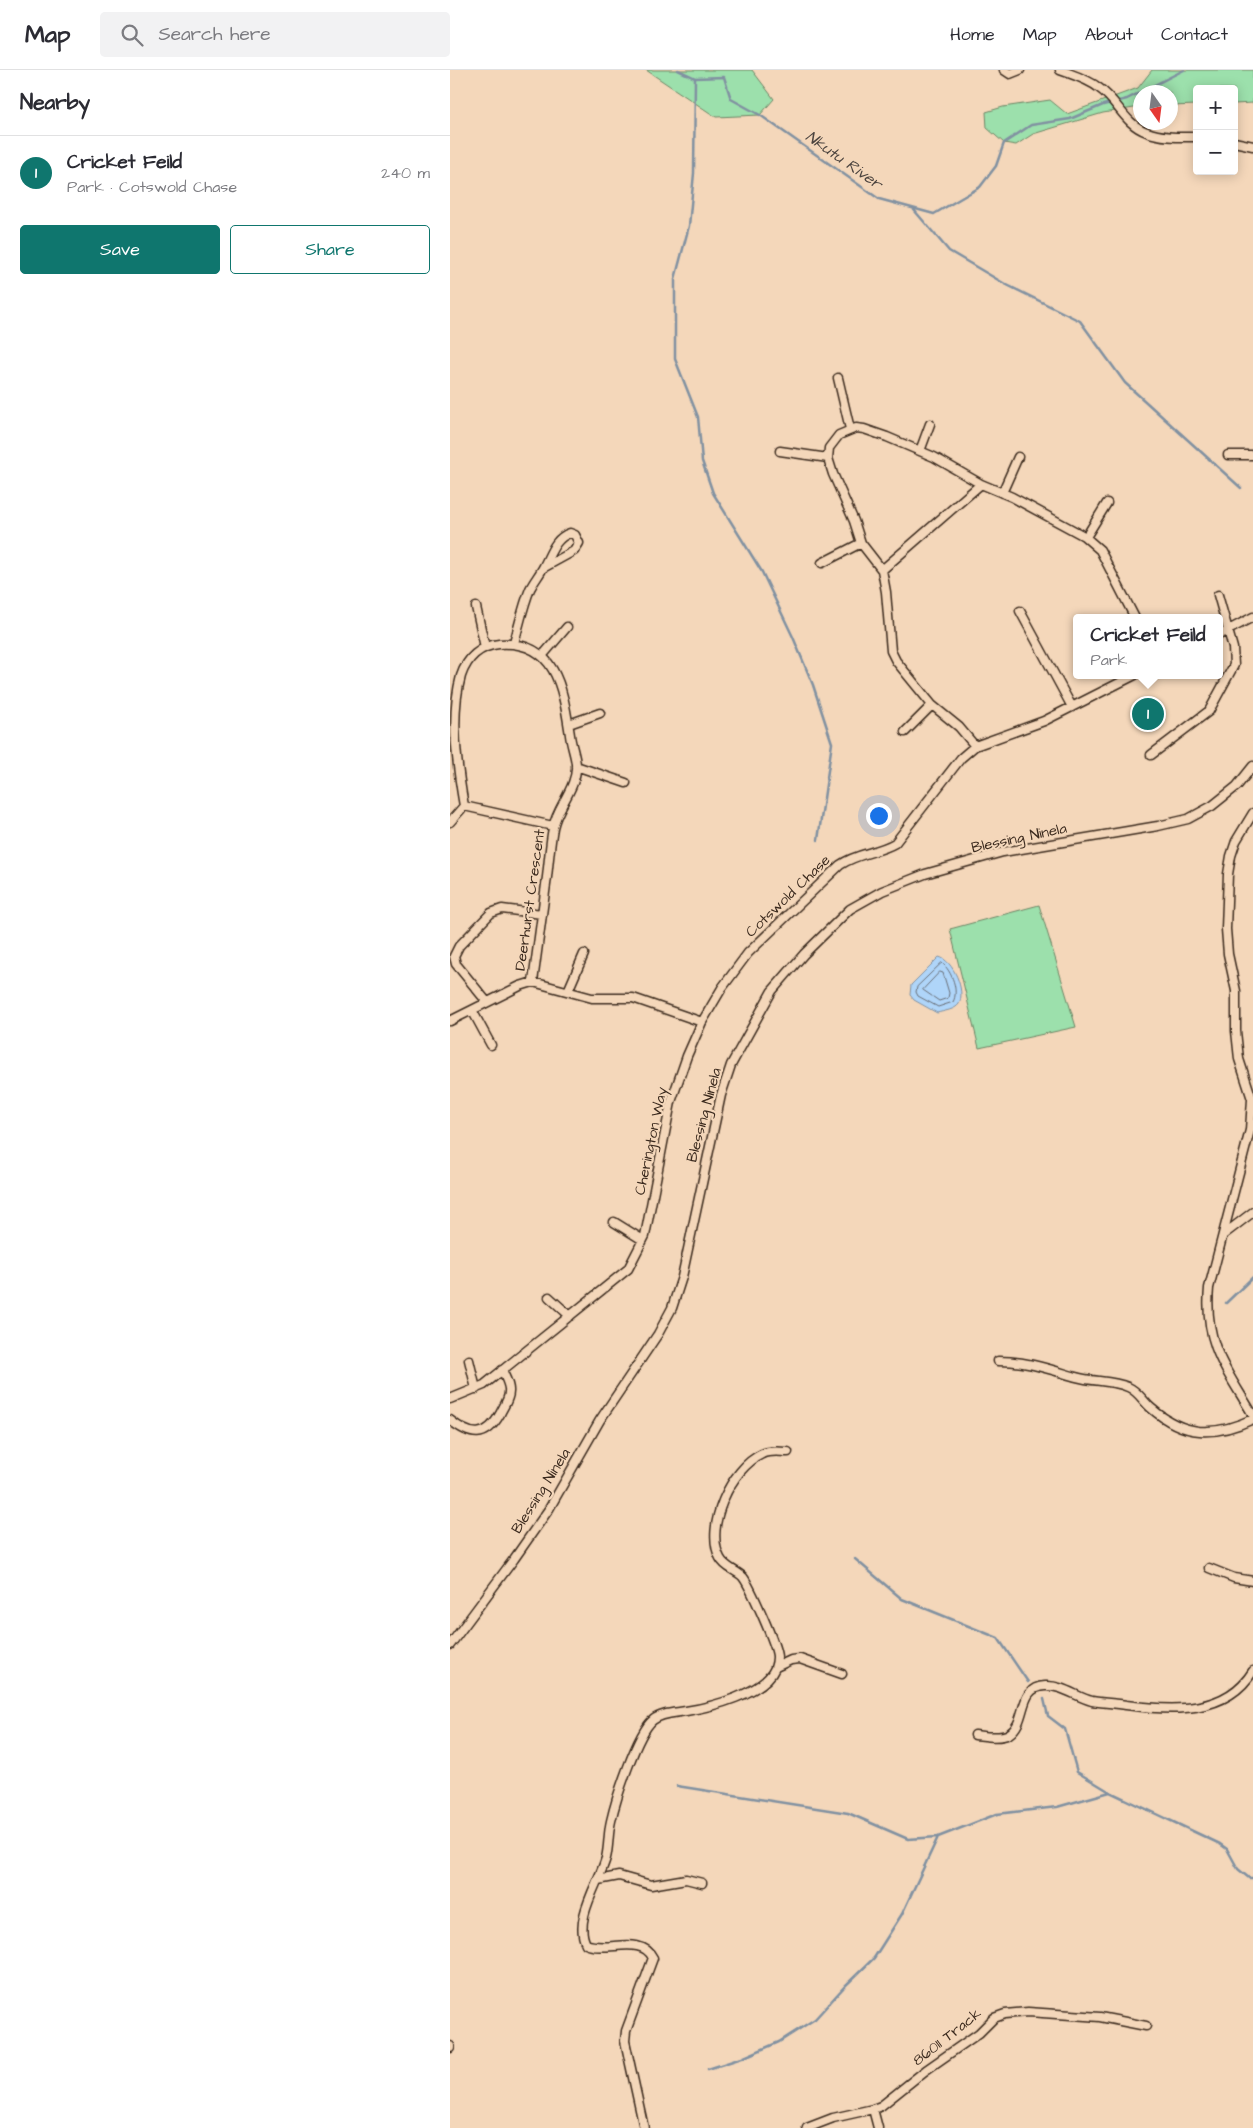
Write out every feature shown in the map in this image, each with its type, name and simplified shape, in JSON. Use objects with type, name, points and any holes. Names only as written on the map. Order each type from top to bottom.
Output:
[{"type":"street","points":[[1004,70],[1010,74],[1020,70]]},
{"type":"street","points":[[1060,70],[1100,88],[1125,117],[1146,132],[1162,136],[1193,137]]},
{"type":"street","points":[[1238,143],[1253,146]]},
{"type":"street","points":[[838,378],[850,429]]},
{"type":"street","points":[[920,451],[930,424]]},
{"type":"street","points":[[975,746],[959,727],[932,705],[896,661],[892,652],[882,570],[861,543],[828,458],[830,448],[839,435],[850,429],[864,428],[920,451],[1086,537],[1100,550],[1133,614]]},
{"type":"street","points":[[780,450],[828,458]]},
{"type":"street","points":[[1228,455],[1253,455]]},
{"type":"street","points":[[1002,493],[1018,457]]},
{"type":"street","points":[[882,570],[981,484]]},
{"type":"street","points":[[1086,537],[1108,503]]},
{"type":"street","points":[[514,643],[529,592],[555,544],[563,535],[570,533],[575,535],[579,543],[574,551],[543,568]]},
{"type":"street","points":[[822,563],[861,543]]},
{"type":"street","points":[[1151,755],[1209,711],[1234,665],[1233,648],[1218,595]]},
{"type":"street","points":[[476,607],[486,647]]},
{"type":"street","points":[[1020,611],[1072,707]]},
{"type":"street","points":[[1223,633],[1253,617]]},
{"type":"street","points":[[464,806],[453,759],[454,713],[460,676],[469,659],[486,647],[514,643],[543,655],[566,627]]},
{"type":"street","name":"Deerhurst Crescent","points":[[534,982],[553,826],[573,782],[576,766],[561,687],[553,667],[543,655]]},
{"type":"street","name":"Cotswold Chase","points":[[702,1022],[722,988],[748,953],[840,865],[851,858],[887,847],[895,842],[960,758],[975,746],[1028,728],[1127,679]]},
{"type":"street","points":[[905,732],[932,705]]},
{"type":"street","points":[[569,724],[600,713]]},
{"type":"street","points":[[576,766],[626,783]]},
{"type":"street","name":"Blessing Ninela","points":[[450,1645],[514,1560],[549,1509],[600,1420],[658,1334],[667,1317],[682,1277],[720,1095],[731,1065],[772,991],[804,954],[850,909],[882,891],[926,874],[1003,852],[1158,826],[1188,819],[1212,806],[1236,786],[1253,766]]},
{"type":"street","points":[[450,822],[464,806]]},
{"type":"street","points":[[464,806],[553,826]]},
{"type":"street","points":[[1253,813],[1236,841],[1231,856],[1228,874],[1226,929],[1228,954],[1234,977],[1239,1059],[1252,1099],[1252,1113],[1250,1130],[1209,1288],[1207,1307],[1214,1346],[1222,1364],[1253,1415]]},
{"type":"street","points":[[487,1002],[456,964],[454,956],[459,946],[486,917],[496,910],[542,914]]},
{"type":"street","points":[[568,991],[584,954]]},
{"type":"street","points":[[450,1021],[487,1002],[534,982],[592,998],[633,998],[702,1022]]},
{"type":"street","points":[[472,1010],[491,1045]]},
{"type":"street","name":"Cherington Way","points":[[450,1399],[476,1389],[628,1269],[644,1240],[671,1102],[687,1056],[702,1022]]},
{"type":"street","points":[[1223,1235],[1253,1212]]},
{"type":"street","points":[[614,1222],[644,1240]]},
{"type":"street","points":[[549,1297],[570,1316]]},
{"type":"street","points":[[469,1360],[476,1389]]},
{"type":"street","points":[[998,1361],[1030,1363],[1077,1377],[1119,1384],[1131,1388],[1150,1407],[1173,1424],[1192,1431],[1229,1429],[1253,1419]]},
{"type":"street","points":[[450,1420],[464,1430],[477,1433],[486,1431],[493,1426],[509,1397],[510,1390],[502,1370]]},
{"type":"street","points":[[644,2128],[624,2041],[652,1958],[646,1949],[638,1945],[591,1946],[586,1944],[582,1937],[584,1916],[606,1856],[610,1822],[614,1809],[636,1748],[647,1726],[654,1719],[666,1714],[704,1708],[727,1701],[755,1688],[776,1667],[778,1656],[774,1642],[749,1585],[741,1575],[724,1565],[720,1558],[716,1532],[719,1512],[729,1488],[740,1472],[754,1459],[763,1454],[788,1452]]},
{"type":"street","points":[[1209,1568],[1234,1578],[1253,1580]]},
{"type":"street","points":[[776,1667],[791,1660],[800,1659],[842,1674]]},
{"type":"street","points":[[975,1735],[995,1736],[1010,1733],[1016,1724],[1026,1696],[1030,1690],[1036,1687],[1053,1686],[1082,1698],[1104,1702],[1151,1708],[1179,1709],[1213,1704],[1242,1687],[1253,1671]]},
{"type":"street","points":[[598,1880],[619,1876],[651,1885],[686,1879],[702,1883]]},
{"type":"street","name":"86011 Track","points":[[807,2128],[832,2118],[881,2106],[926,2070],[975,2036],[994,2018],[1005,2014],[1028,2012],[1100,2017],[1146,2026]]},
{"type":"street","points":[[873,2109],[878,2128]]},
{"type":"green space","points":[[646,70],[752,70],[774,99],[760,115],[716,117]]},
{"type":"green space","points":[[1152,70],[1253,70],[1253,103],[1238,104],[1238,85],[1193,85],[1193,105],[1178,106],[1178,85],[1140,85]]},
{"type":"green space","points":[[1133,90],[1133,108],[1103,113],[1033,134],[1016,145],[1004,143],[987,128],[986,112],[1003,107],[1050,100],[1067,114]]},
{"type":"green space","points":[[1039,905],[1076,1027],[979,1048],[950,929]]},
{"type":"water","points":[[939,957],[949,964],[957,977],[961,998],[955,1008],[937,1013],[914,1000],[910,995],[911,985]]},
{"type":"waterway","name":"Nkutu River","points":[[678,70],[695,78],[724,77],[731,99],[760,115],[879,199],[934,214],[980,187],[996,166],[1004,143],[1031,125],[1070,119],[1103,105],[1127,99],[1184,70]]},
{"type":"waterway","points":[[695,78],[694,173],[689,226],[675,279],[675,359],[698,417],[702,461],[713,493],[762,572],[793,637],[813,685],[832,743],[818,840]]},
{"type":"waterway","points":[[914,210],[949,251],[1005,284],[1080,321],[1125,383],[1241,488]]},
{"type":"waterway","points":[[1226,1303],[1253,1277]]},
{"type":"waterway","points":[[855,1559],[902,1599],[998,1638],[1028,1682]]},
{"type":"waterway","points":[[1044,1699],[1048,1716],[1065,1729],[1077,1772],[1110,1792],[1220,1844],[1227,1849],[1238,1869],[1249,1878],[1253,1878]]},
{"type":"waterway","points":[[677,1786],[848,1813],[908,1839],[938,1837],[997,1814],[1057,1807],[1110,1792]]},
{"type":"waterway","points":[[708,2069],[742,2058],[779,2042],[815,2019],[874,1958],[902,1914],[938,1837]]},
{"type":"place","name":"Cricket Feild","points":[[1148,714]]}]
